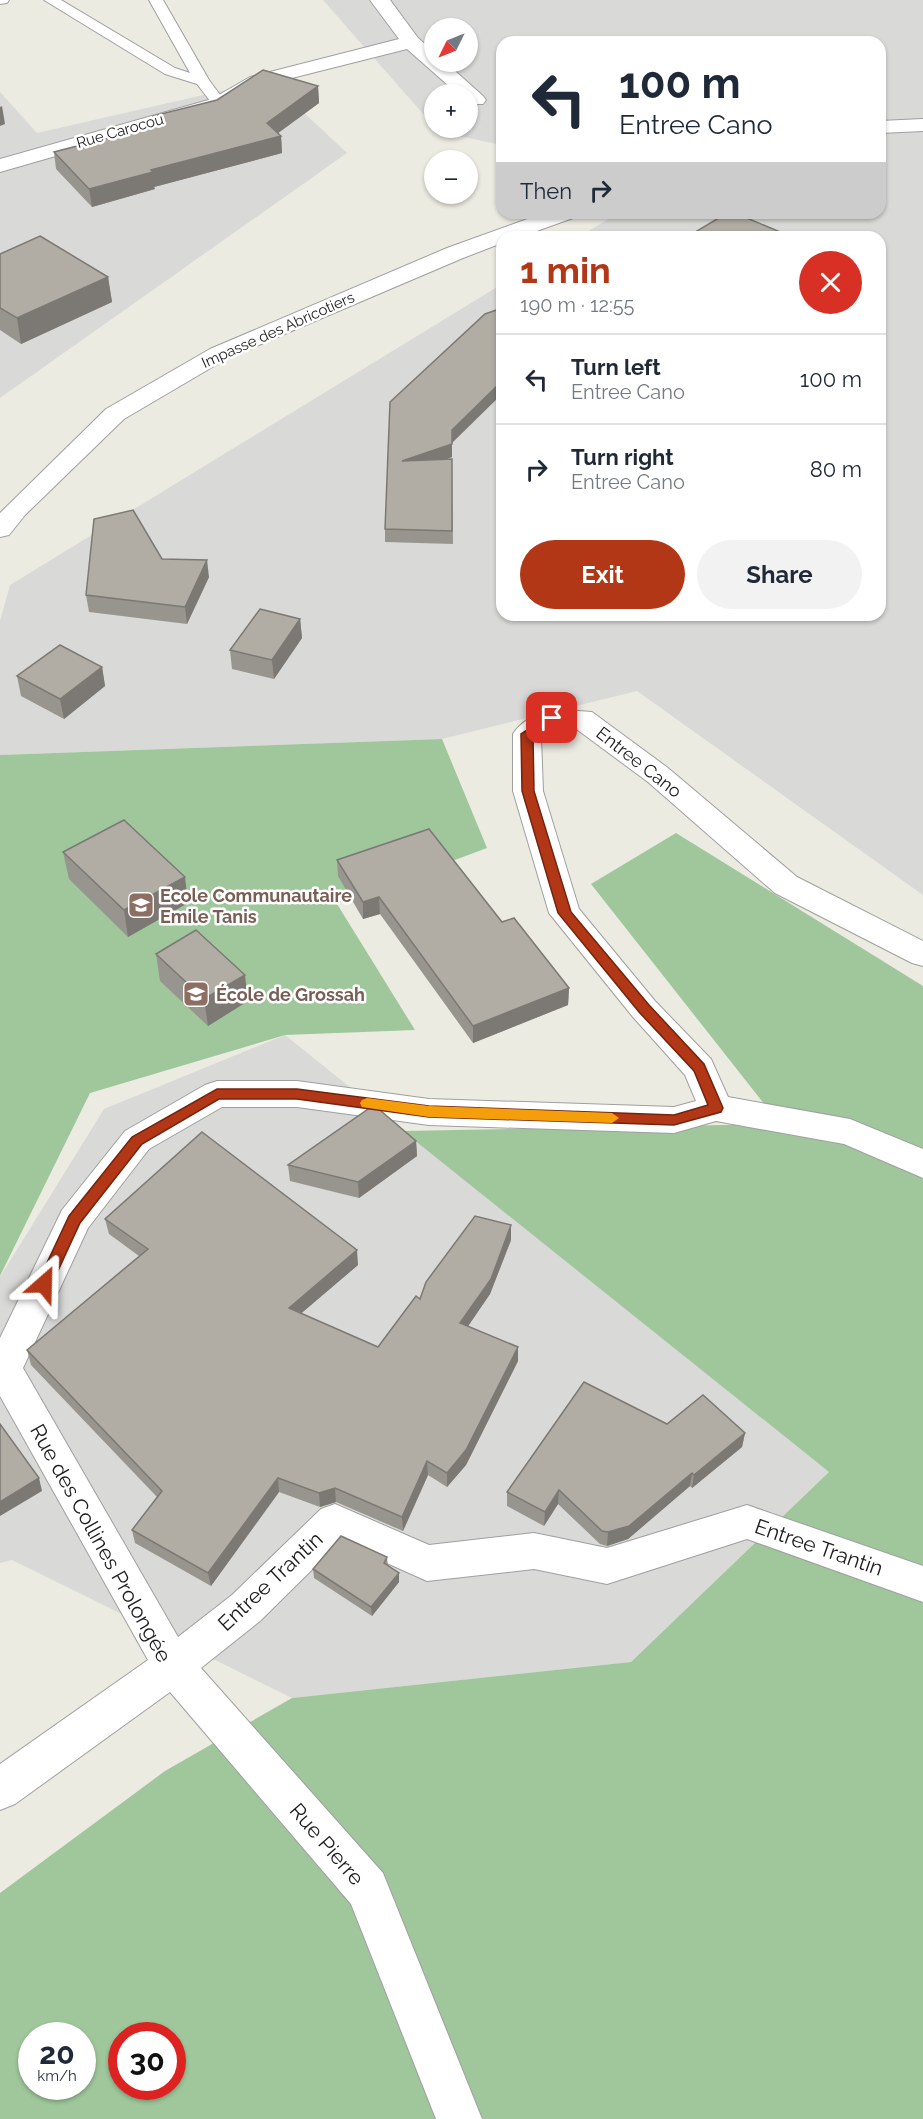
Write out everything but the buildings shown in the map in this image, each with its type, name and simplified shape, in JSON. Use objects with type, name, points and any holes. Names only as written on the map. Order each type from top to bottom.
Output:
[{"type":"street","points":[[410,0],[385,6],[411,42],[458,84]]},
{"type":"street","name":"Rue Carocou","points":[[0,166],[219,103],[257,81],[411,42]]},
{"type":"street","points":[[886,127],[923,125]]},
{"type":"street","name":"Impasse des Abricotiers","points":[[516,231],[548,219]]},
{"type":"street","name":"Impasse des Abricotiers","points":[[0,529],[16,510],[115,414],[218,354],[455,253],[496,238]]},
{"type":"street","name":"Entree Cano","points":[[716,1108],[699,1068],[644,1009],[565,913],[528,791],[527,734],[552,718],[582,719],[658,774],[786,885],[923,955]]},
{"type":"street","points":[[2,1366],[74,1220],[137,1140],[217,1094],[297,1094],[429,1112],[674,1120],[716,1108],[850,1132],[923,1164]]},
{"type":"street","name":"Rue des Collines Prolongée","points":[[0,1789],[173,1666],[2,1366]]},
{"type":"street","name":"Entree Trantin","points":[[173,1666],[246,1608],[335,1521],[427,1563],[534,1551],[607,1566],[747,1522],[923,1584]]},
{"type":"street","name":"Rue Pierre","points":[[173,1666],[367,1889],[459,2119]]},
{"type":"lane","points":[[51,0],[170,71],[202,81]]},
{"type":"lane","points":[[156,0],[202,81],[219,103]]},
{"type":"shaded area","points":[[323,0],[923,0],[923,895],[637,691],[442,739],[0,755],[0,621],[10,585],[496,288],[496,621],[886,621],[886,231],[589,231],[608,219],[886,219],[886,36],[496,36],[496,144],[468,138],[478,138],[478,84],[424,84],[424,115]]},
{"type":"shaded area","points":[[269,80],[347,153],[0,398],[0,92],[37,133]]},
{"type":"shaded area","points":[[285,1035],[829,1472],[631,1662],[292,1698],[12,1560],[0,1563],[0,1277],[104,1109]]},
{"type":"green space","points":[[442,739],[487,848],[337,904],[415,1030],[285,1035],[90,1093],[0,1276],[0,755]]},
{"type":"green space","points":[[676,833],[923,986],[923,2119],[0,2119],[0,1893],[165,1771],[292,1698],[631,1662],[829,1472],[403,1131],[780,1124],[591,884]]},
{"type":"slow traffic","points":[[367,1103],[429,1112],[612,1118]]},
{"type":"place","name":"Ecole Communautaire Emile Tanis","points":[[141,905]]},
{"type":"place","name":"École de Grossah","points":[[196,994]]},
{"type":"route","points":[[44,1284],[74,1220],[137,1140],[217,1094],[297,1094],[429,1112],[674,1120],[716,1108],[699,1068],[644,1009],[565,913],[528,791],[527,734],[552,718]]}]
